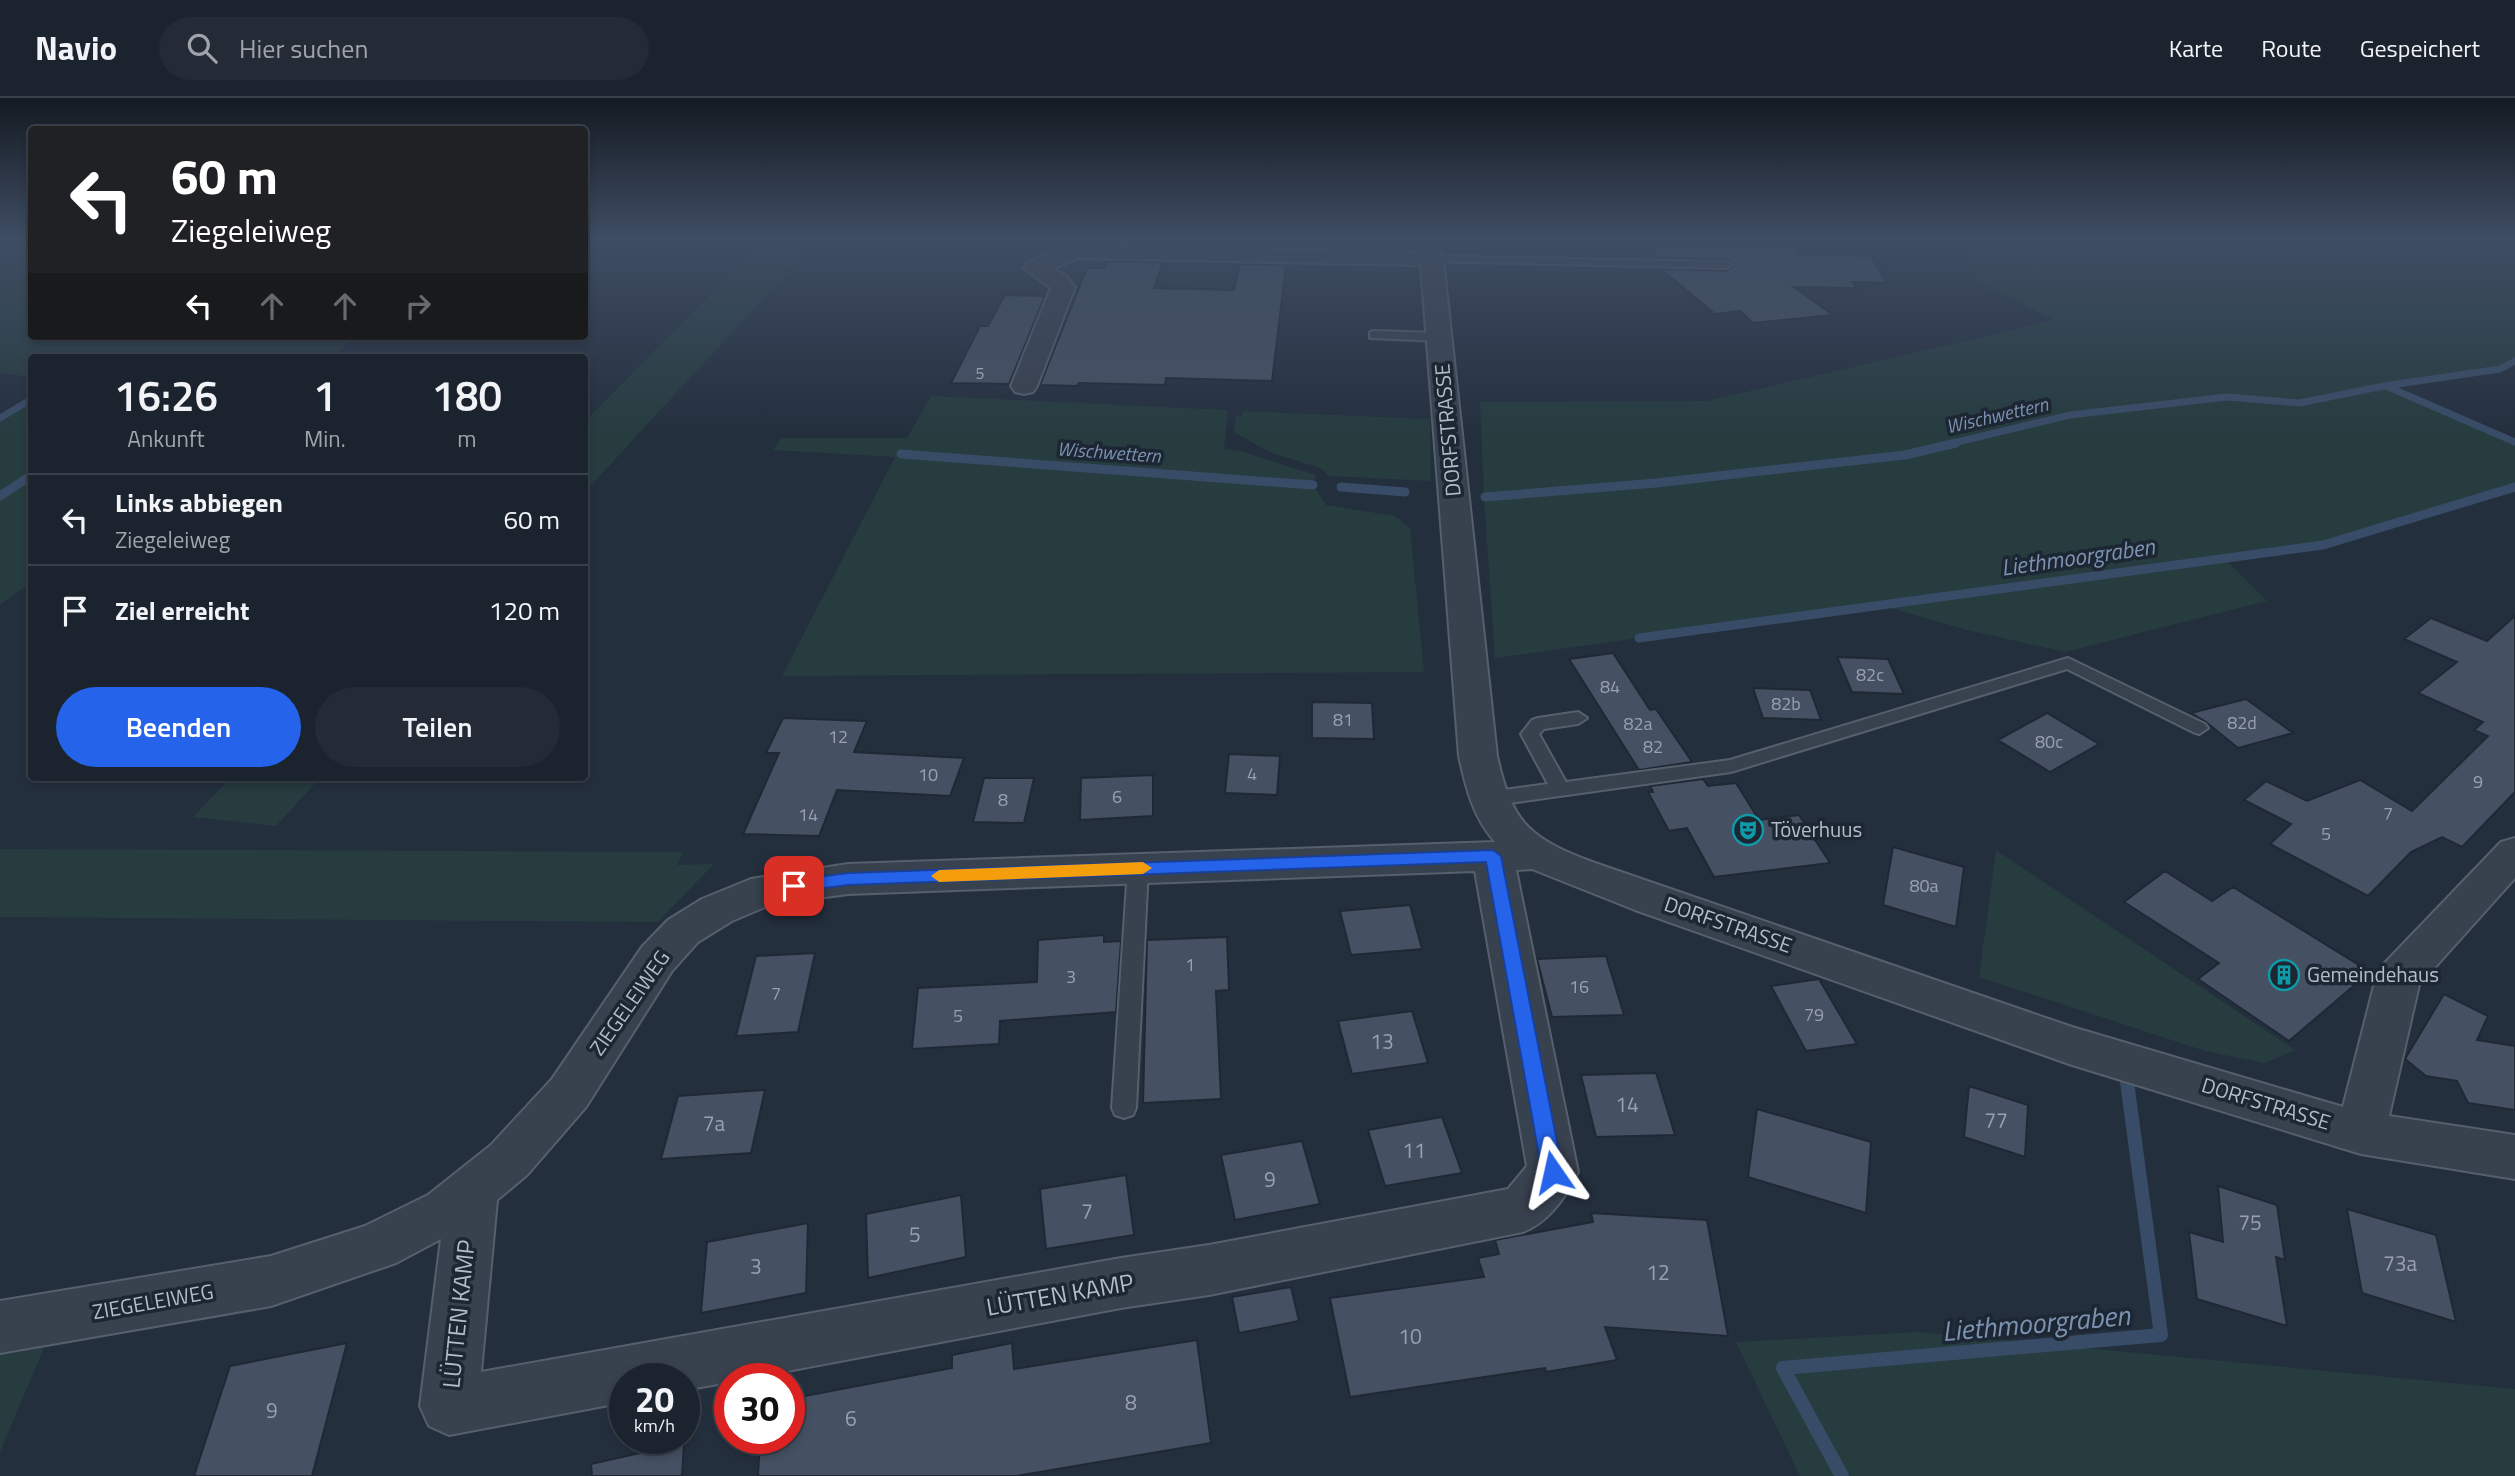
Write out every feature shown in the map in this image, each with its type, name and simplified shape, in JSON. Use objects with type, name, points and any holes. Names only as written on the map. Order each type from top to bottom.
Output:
[{"type":"street","points":[[1024,386],[1056,304]]},
{"type":"street","name":"DORFSTRASSE","points":[[1435,304],[1478,756],[1488,799],[1504,828],[1514,856],[1630,889],[1650,899],[2069,1045],[2361,1133],[2515,1157]]},
{"type":"street","points":[[2361,1133],[2398,978],[2515,852]]},
{"type":"street","name":"ZIEGELEIWEG","points":[[0,1327],[271,1281],[377,1246],[446,1211],[509,1160],[569,1093],[657,959],[683,931],[717,910],[766,890],[848,879],[1514,856]]},
{"type":"street","name":"LÜTTEN KAMP","points":[[472,1189],[449,1406],[1121,1283],[1209,1270],[1524,1209],[1553,1172],[1514,856]]},
{"type":"lane","points":[[1374,335],[1439,337]]},
{"type":"lane","points":[[1488,799],[1731,766],[2068,663],[2199,728]]},
{"type":"lane","points":[[1561,790],[1530,734],[1538,724],[1578,718]]},
{"type":"lane","points":[[1124,1108],[1138,868]]},
{"type":"green space","points":[[0,304],[28,304],[28,340],[352,340],[334,354],[28,354],[28,377],[0,373]]},
{"type":"green space","points":[[700,304],[758,304],[588,489],[588,418]]},
{"type":"green space","points":[[2023,304],[2515,304],[2515,358],[2495,368],[2381,385],[2299,402],[2228,396],[2069,414],[1904,454],[1657,482],[1484,495],[1480,402],[1707,401],[2055,320]]},
{"type":"green space","points":[[2384,388],[2515,443],[2515,485],[2319,543],[1495,658],[1484,498],[1658,486],[1908,456],[2074,416],[2230,398],[2305,405]]},
{"type":"green space","points":[[931,396],[1228,410],[1224,449],[1240,451],[1316,475],[1313,485],[1326,505],[1395,516],[1410,528],[1424,672],[782,676],[895,457],[773,450],[781,438],[907,438]]},
{"type":"green space","points":[[28,401],[28,584],[0,605],[0,418]]},
{"type":"green space","points":[[1243,411],[1430,419],[1431,481],[1329,476],[1320,468],[1269,452],[1234,432],[1236,416],[1242,416]]},
{"type":"green space","points":[[2226,560],[2267,601],[2065,652],[1967,630],[1887,607]]},
{"type":"green space","points":[[228,781],[317,781],[276,826],[193,817]]},
{"type":"green space","points":[[0,849],[683,852],[677,865],[714,864],[658,922],[0,917]]},
{"type":"green space","points":[[1996,850],[2295,1050],[2265,1063],[2205,1051],[1979,977]]},
{"type":"green space","points":[[1918,1332],[2515,1389],[2515,1476],[1800,1476],[1736,1342]]},
{"type":"green space","points":[[44,1348],[0,1452],[0,1355]]},
{"type":"building","points":[[1000,304],[1042,304],[1009,384],[951,383],[980,326],[988,326]]},
{"type":"building","points":[[1072,304],[1281,304],[1272,381],[1166,378],[1165,385],[1040,385]]},
{"type":"building","points":[[1703,304],[1818,304],[1833,315],[1753,323],[1740,311],[1715,314]]},
{"type":"building","points":[[2515,616],[2515,792],[2462,847],[2442,837],[2411,852],[2368,896],[2270,844],[2291,824],[2244,800],[2266,781],[2307,801],[2360,780],[2412,811],[2488,736],[2474,730],[2483,722],[2418,693],[2457,662],[2404,639],[2431,618],[2487,641]]},
{"type":"building","points":[[1613,653],[1650,710],[1656,709],[1692,762],[1639,770],[1569,659]]},
{"type":"building","points":[[1837,657],[1888,659],[1904,694],[1852,692]]},
{"type":"building","points":[[1753,688],[1810,690],[1821,720],[1763,718]]},
{"type":"building","points":[[2246,699],[2293,733],[2238,748],[2191,713]]},
{"type":"building","points":[[1312,702],[1372,703],[1374,739],[1312,738]]},
{"type":"building","points":[[2047,713],[2099,744],[2050,772],[1998,740]]},
{"type":"building","points":[[783,718],[867,721],[854,752],[964,758],[950,796],[837,790],[819,836],[743,834],[779,753],[766,753]]},
{"type":"building","points":[[1229,754],[1280,756],[1277,795],[1225,793]]},
{"type":"building","points":[[1153,775],[1153,816],[1080,820],[1081,778]]},
{"type":"building","points":[[984,778],[1034,778],[1024,823],[973,822]]},
{"type":"building","name":"Töverhuus","points":[[1703,779],[1708,786],[1736,783],[1759,820],[1799,815],[1830,863],[1714,877],[1687,828],[1669,831],[1648,792],[1653,792],[1650,786]]},
{"type":"building","points":[[1893,847],[1964,867],[1956,927],[1883,905]]},
{"type":"building","points":[[2165,871],[2212,901],[2233,887],[2370,972],[2289,1041],[2198,979],[2219,963],[2124,902]]},
{"type":"building","points":[[1410,905],[1422,949],[1351,955],[1340,911]]},
{"type":"building","points":[[1104,935],[1104,942],[1121,941],[1116,1012],[1000,1021],[999,1044],[912,1049],[918,988],[1037,982],[1038,940]]},
{"type":"building","points":[[1227,937],[1229,990],[1216,991],[1221,1099],[1143,1103],[1147,940]]},
{"type":"building","points":[[815,953],[798,1032],[736,1036],[756,956]]},
{"type":"building","points":[[1606,956],[1624,1015],[1552,1017],[1537,959]]},
{"type":"building","points":[[1819,979],[1857,1044],[1806,1051],[1771,986]]},
{"type":"building","points":[[2444,994],[2488,1016],[2477,1040],[2515,1046],[2515,1110],[2468,1103],[2457,1081],[2426,1076],[2405,1059]]},
{"type":"building","points":[[1412,1011],[1428,1063],[1352,1074],[1338,1021]]},
{"type":"building","points":[[1656,1073],[1675,1135],[1596,1137],[1581,1075]]},
{"type":"building","points":[[1969,1086],[2028,1105],[2025,1157],[1964,1137]]},
{"type":"building","points":[[765,1090],[751,1153],[661,1159],[678,1096]]},
{"type":"building","points":[[1757,1109],[1871,1142],[1866,1213],[1748,1177]]},
{"type":"building","points":[[1442,1117],[1462,1173],[1385,1186],[1368,1130]]},
{"type":"building","points":[[1302,1141],[1320,1204],[1235,1220],[1221,1155]]},
{"type":"building","points":[[1126,1175],[1134,1235],[1046,1249],[1040,1189]]},
{"type":"building","points":[[2218,1186],[2277,1205],[2285,1260],[2276,1257],[2287,1326],[2197,1299],[2189,1232],[2223,1242]]},
{"type":"building","points":[[961,1195],[966,1257],[868,1278],[866,1214]]},
{"type":"building","points":[[2347,1209],[2436,1235],[2456,1322],[2362,1293]]},
{"type":"building","points":[[1591,1213],[1707,1220],[1728,1336],[1605,1327],[1617,1360],[1546,1372],[1545,1368],[1350,1397],[1330,1298],[1484,1277],[1478,1258],[1499,1254],[1495,1240],[1593,1222]]},
{"type":"building","points":[[808,1223],[806,1293],[701,1313],[707,1242]]},
{"type":"building","points":[[1291,1287],[1299,1321],[1239,1333],[1232,1297]]},
{"type":"building","points":[[1197,1340],[1211,1443],[1016,1476],[758,1476],[759,1454],[805,1454],[805,1396],[952,1368],[952,1355],[1012,1343],[1014,1369]]},
{"type":"building","points":[[347,1343],[312,1476],[194,1476],[230,1366]]},
{"type":"building","points":[[635,1454],[683,1454],[682,1476],[592,1476],[591,1464]]},
{"type":"waterway","name":"Wischwettern","points":[[1949,444],[2070,415],[2227,397],[2299,403],[2384,386],[2500,369],[2515,361]]},
{"type":"waterway","name":"Liethmoorgraben","points":[[2386,386],[2515,442]]},
{"type":"waterway","points":[[0,418],[28,401]]},
{"type":"waterway","name":"Wischwettern","points":[[1485,497],[1656,483],[1905,455],[1956,443]]},
{"type":"waterway","name":"Wischwettern","points":[[901,454],[1313,485]]},
{"type":"waterway","points":[[0,496],[28,478]]},
{"type":"waterway","name":"Wischwettern","points":[[1341,487],[1405,492]]},
{"type":"waterway","name":"Liethmoorgraben","points":[[1639,638],[2323,545],[2515,487]]},
{"type":"waterway","name":"Liethmoorgraben","points":[[1842,1476],[1783,1368],[2161,1335],[2127,1082]]},
{"type":"slow traffic","points":[[939,876],[1143,868]]},
{"type":"place","name":"Töverhuus","points":[[1748,830]]},
{"type":"place","name":"Gemeindehaus","points":[[2284,975]]},
{"type":"route","points":[[794,886],[848,879],[1493,856],[1553,1172]]}]
